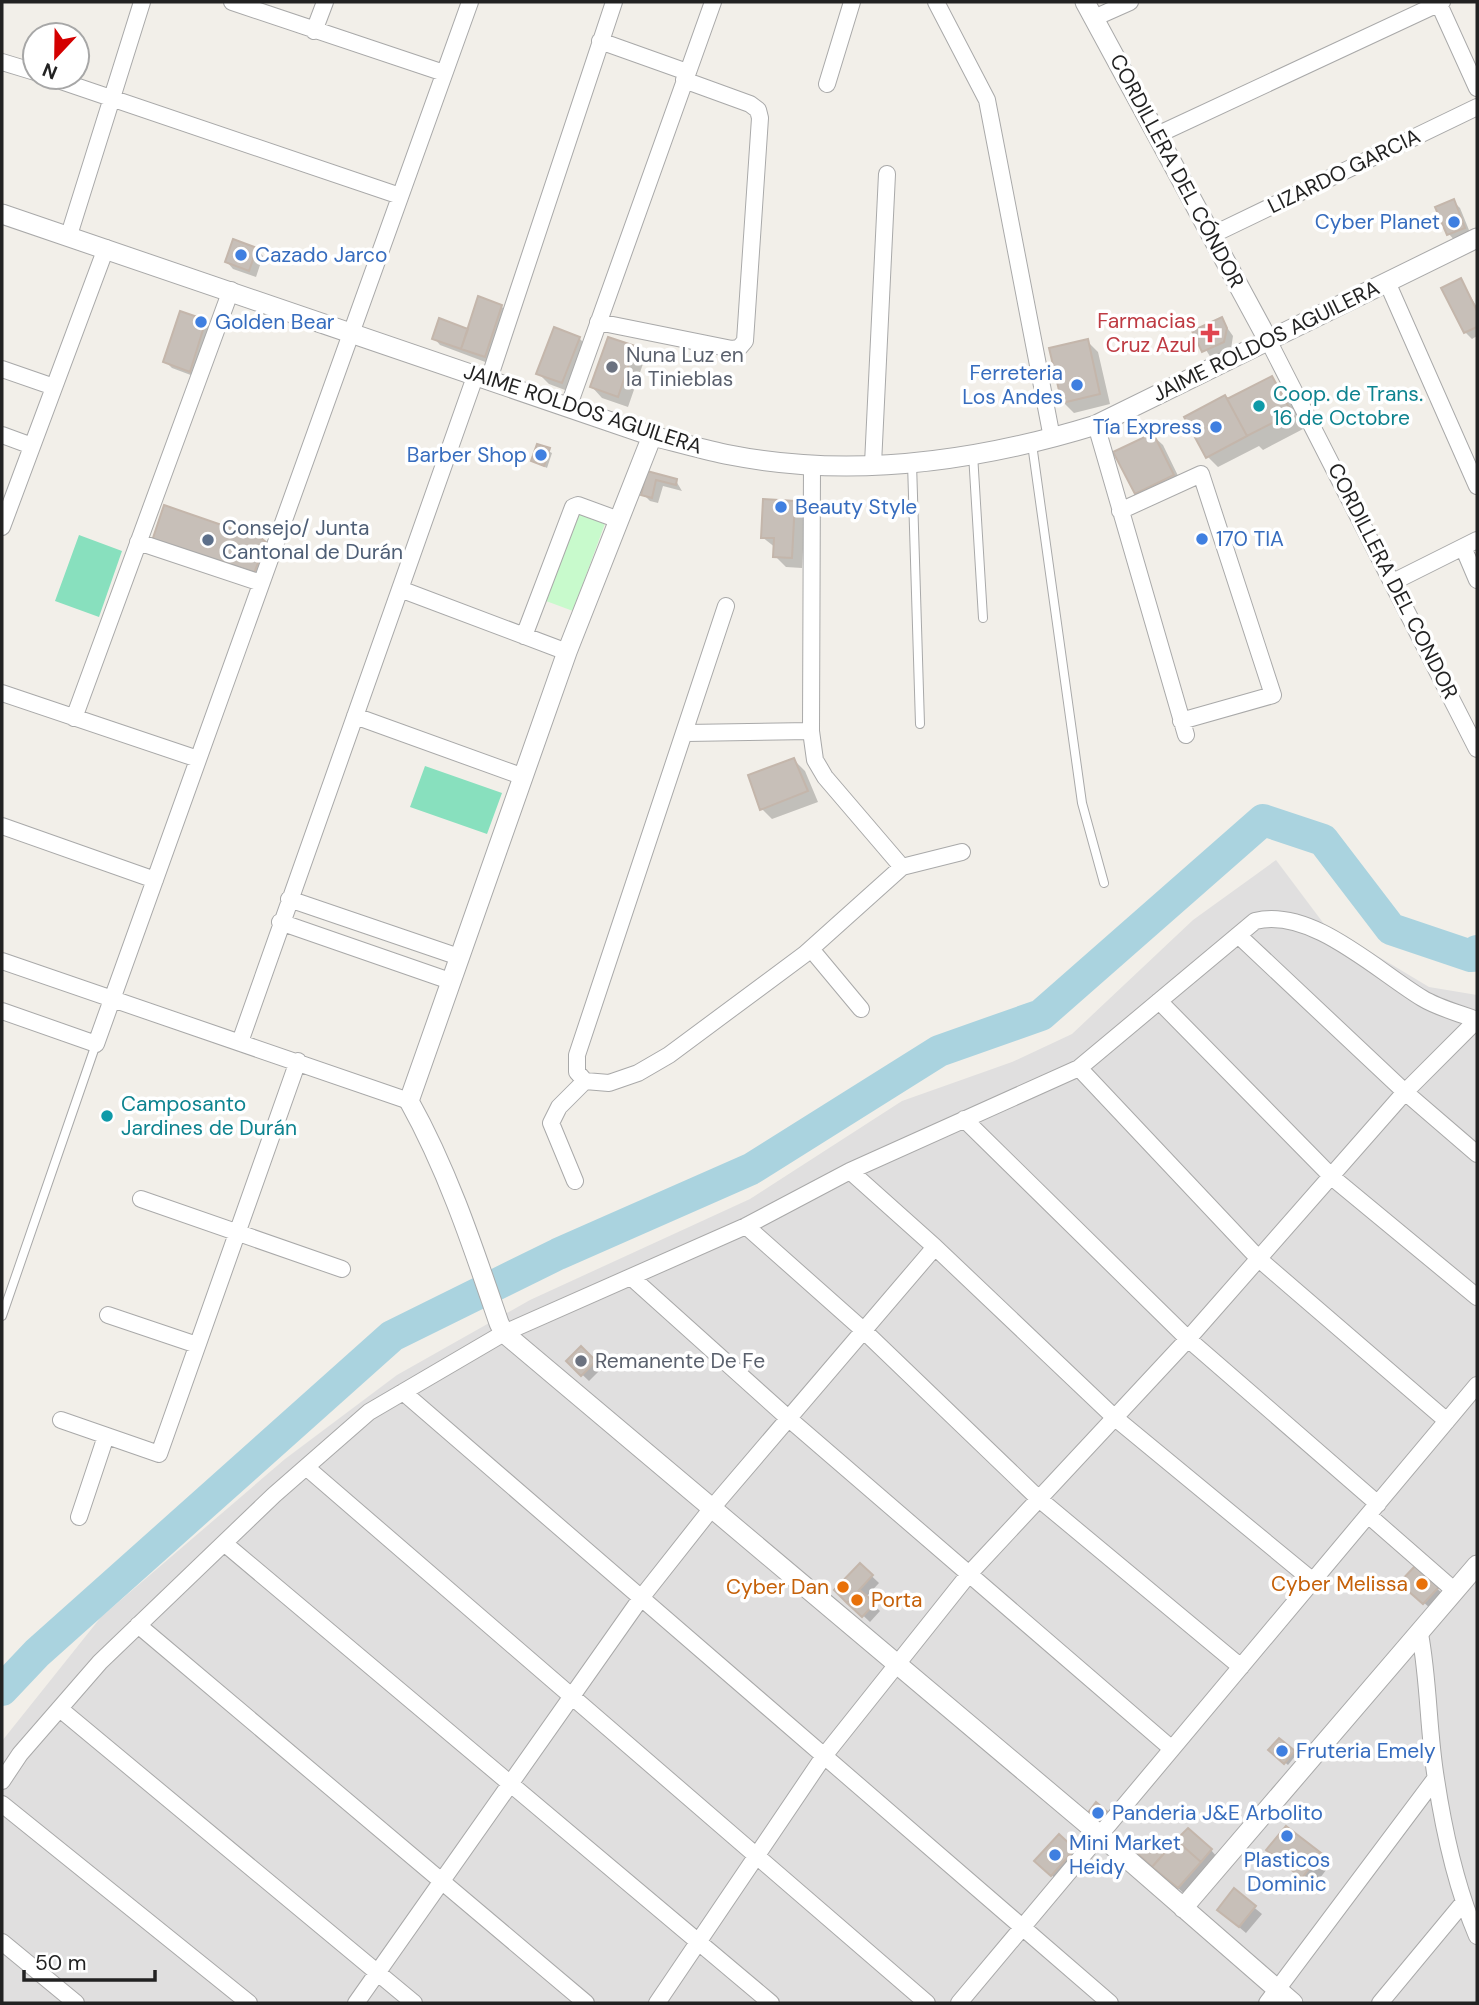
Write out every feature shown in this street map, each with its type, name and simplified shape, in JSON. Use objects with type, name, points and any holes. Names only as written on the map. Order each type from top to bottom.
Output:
[{"type":"street","points":[[69,235],[142,2]]},
{"type":"street","points":[[232,2],[444,73]]},
{"type":"street","points":[[314,31],[325,2]]},
{"type":"street","points":[[2,1011],[96,1044],[470,2]]},
{"type":"street","points":[[240,1042],[280,922],[400,589],[482,376],[614,2]]},
{"type":"street","points":[[568,408],[713,2]]},
{"type":"street","points":[[827,83],[852,2]]},
{"type":"street","points":[[936,2],[987,100],[1052,438]]},
{"type":"street","points":[[1089,10],[1129,2]]},
{"type":"street","points":[[1157,135],[1440,2],[1477,88]]},
{"type":"street","name":"CORDILLERA DEL CÓNDOR","points":[[1089,10],[1268,340]]},
{"type":"street","points":[[598,323],[732,349],[739,348],[745,341],[760,118],[758,110],[750,104],[600,41]]},
{"type":"street","points":[[2,62],[21,68]]},
{"type":"street","points":[[91,90],[400,196]]},
{"type":"street","name":"LIZARDO GARCIA","points":[[1212,235],[1477,107]]},
{"type":"street","points":[[873,464],[887,174]]},
{"type":"street","name":"JAIME ROLDOS AGUILERA","points":[[2,214],[652,436],[732,455],[812,464],[912,463],[1032,444],[1096,425],[1477,238]]},
{"type":"street","points":[[2,527],[106,248]]},
{"type":"street","points":[[1387,282],[1477,486]]},
{"type":"street","points":[[75,718],[231,290]]},
{"type":"street","name":"CORDILLERA DEL CONDOR","points":[[1268,340],[1477,749]]},
{"type":"street","points":[[2,369],[54,387]]},
{"type":"street","points":[[1096,425],[1120,511],[1183,728],[1273,695],[1201,474],[1120,511]]},
{"type":"street","points":[[2,435],[32,446]]},
{"type":"street","points":[[409,1101],[568,652],[652,436]]},
{"type":"street","points":[[812,464],[811,731],[815,760],[825,777],[902,867]]},
{"type":"street","points":[[524,636],[573,507],[578,505],[619,520]]},
{"type":"street","points":[[138,542],[261,583]]},
{"type":"street","points":[[1393,583],[1470,544],[1477,580]]},
{"type":"street","points":[[400,589],[568,652]]},
{"type":"street","points":[[726,606],[577,1055],[577,1072],[584,1081],[609,1083],[638,1073],[669,1055],[811,948],[902,867],[962,852]]},
{"type":"street","points":[[2,693],[198,759]]},
{"type":"street","points":[[355,716],[524,777]]},
{"type":"street","points":[[686,733],[811,731]]},
{"type":"street","points":[[2,826],[155,880]]},
{"type":"street","points":[[289,899],[459,957]]},
{"type":"street","points":[[2,1781],[100,1661],[306,1467],[369,1412],[501,1328],[631,1277],[746,1226],[850,1171],[1079,1069],[1255,921],[1266,918],[1298,922],[1323,934],[1425,1000],[1477,1020],[1405,1092],[1333,1178],[1188,1339],[969,1574],[824,1756],[657,2003]]},
{"type":"street","points":[[280,922],[450,981]]},
{"type":"street","points":[[1238,935],[1405,1092],[1477,1154]]},
{"type":"street","points":[[811,948],[861,1009]]},
{"type":"street","points":[[2,961],[409,1101],[427,1133],[470,1238],[501,1328],[895,1665],[1100,1835],[1183,1908],[1279,1999],[1436,1779]]},
{"type":"street","points":[[1159,1001],[1333,1178],[1477,1297]]},
{"type":"street","points":[[61,1420],[159,1454],[298,1061]]},
{"type":"street","points":[[1079,1069],[1260,1259],[1447,1421]]},
{"type":"street","points":[[575,1181],[551,1123],[559,1107],[584,1081]]},
{"type":"street","points":[[964,1119],[1188,1339],[1373,1509],[1455,1591]]},
{"type":"street","points":[[850,1171],[935,1247],[1114,1417],[1313,1581]]},
{"type":"street","points":[[141,1199],[342,1269]]},
{"type":"street","points":[[746,1226],[862,1329],[1039,1499],[1241,1667]]},
{"type":"street","points":[[356,2003],[642,1598],[712,1508],[862,1329],[935,1247]]},
{"type":"street","points":[[631,1277],[788,1418],[1172,1749]]},
{"type":"street","points":[[108,1315],[197,1345]]},
{"type":"street","points":[[959,2003],[1477,1385]]},
{"type":"street","points":[[403,1392],[1110,2003]]},
{"type":"street","points":[[79,1517],[106,1436]]},
{"type":"street","points":[[306,1467],[927,2003]]},
{"type":"street","points":[[224,1543],[771,2003]]},
{"type":"street","points":[[1183,1908],[1477,1565]]},
{"type":"street","points":[[138,1625],[586,2003]]},
{"type":"street","points":[[1420,1634],[1426,1668],[1436,1779],[1477,1936]]},
{"type":"street","points":[[60,1709],[414,2003]]},
{"type":"street","points":[[2,1804],[249,2003]]},
{"type":"street","points":[[1380,2003],[1469,1909]]},
{"type":"street","points":[[2,1942],[76,2003]]},
{"type":"lane","points":[[1032,444],[1082,803],[1104,883]]},
{"type":"lane","points":[[973,454],[983,618]]},
{"type":"lane","points":[[912,463],[920,723]]},
{"type":"lane","points":[[2,1316],[96,1044]]},
{"type":"shaded area","points":[[1276,860],[1324,924],[1429,987],[1477,995],[1477,2003],[2,2003],[2,1741],[101,1617],[285,1459],[397,1375],[530,1300],[750,1199],[902,1101],[1012,1062],[1072,1034],[1193,920]]},
{"type":"green space","points":[[580,508],[607,518],[573,611],[546,601]]},
{"type":"green space","points":[[79,535],[122,551],[99,617],[55,601]]},
{"type":"green space","points":[[425,766],[502,793],[487,834],[410,807]]},
{"type":"building","points":[[1454,199],[1465,228],[1447,235],[1435,207]]},
{"type":"building","name":"Cazado Jarco","points":[[233,239],[257,248],[249,271],[225,262]]},
{"type":"building","points":[[1461,278],[1477,311],[1477,327],[1464,333],[1441,288]]},
{"type":"building","points":[[478,296],[502,305],[485,357],[461,349]]},
{"type":"building","points":[[180,311],[206,320],[190,372],[163,362]]},
{"type":"building","name":"Farmacias Cruz Azul","points":[[1222,317],[1227,328],[1224,342],[1202,352],[1192,331]]},
{"type":"building","points":[[439,318],[468,329],[461,349],[432,339]]},
{"type":"building","points":[[554,327],[580,337],[562,383],[536,374]]},
{"type":"building","name":"Nuna Luz en la Tinieblas","points":[[608,337],[635,346],[618,397],[590,387]]},
{"type":"building","points":[[1088,339],[1100,394],[1062,403],[1049,348]]},
{"type":"building","name":"Coop. de Trans. 16 de Octobre","points":[[1272,376],[1292,413],[1247,436],[1227,399]]},
{"type":"building","name":"Tía Express","points":[[1225,395],[1247,436],[1206,458],[1184,417]]},
{"type":"building","points":[[1153,433],[1174,475],[1135,494],[1113,452]]},
{"type":"building","name":"Barber Shop","points":[[537,444],[550,448],[544,466],[531,461]]},
{"type":"building","points":[[647,471],[677,479],[676,485],[656,480],[652,498],[641,495]]},
{"type":"building","points":[[763,499],[795,501],[792,558],[773,557],[774,538],[761,538]]},
{"type":"building","name":"Consejo/ Junta Cantonal de Durán","points":[[164,505],[266,542],[253,576],[152,541]]},
{"type":"building","points":[[794,758],[808,791],[760,810],[748,775]]},
{"type":"building","name":"Remanente De Fe","points":[[581,1346],[596,1361],[581,1376],[566,1361]]},
{"type":"building","points":[[860,1563],[873,1575],[847,1603],[834,1590]]},
{"type":"building","points":[[1415,1566],[1439,1587],[1423,1604],[1399,1583]]},
{"type":"building","points":[[860,1590],[875,1603],[862,1617],[847,1603]]},
{"type":"building","name":"Fruteria Emely","points":[[1279,1738],[1295,1751],[1284,1764],[1268,1750]]},
{"type":"building","name":"Panderia J&E Arbolito","points":[[1096,1802],[1109,1813],[1099,1824],[1087,1814]]},
{"type":"building","points":[[1286,1826],[1321,1853],[1302,1878],[1266,1850]]},
{"type":"building","points":[[1188,1828],[1212,1849],[1201,1862],[1176,1840]]},
{"type":"building","name":"Mini Market Heidy","points":[[1059,1834],[1075,1849],[1051,1876],[1034,1861]]},
{"type":"building","points":[[1151,1839],[1165,1852],[1152,1867],[1138,1854]]},
{"type":"building","points":[[1176,1840],[1201,1862],[1178,1888],[1152,1867]]},
{"type":"building","points":[[1234,1888],[1256,1906],[1239,1927],[1217,1910]]},
{"type":"waterway","points":[[2,1690],[37,1653],[392,1336],[558,1254],[751,1169],[939,1051],[1041,1015],[1263,820],[1323,840],[1391,929],[1471,956],[1477,951]]},
{"type":"place","name":"Cyber Planet","points":[[1454,222]]},
{"type":"place","name":"Cazado Jarco","points":[[241,255]]},
{"type":"place","name":"Golden Bear","points":[[201,322]]},
{"type":"place","name":"Farmacias Cruz Azul","points":[[1210,333]]},
{"type":"place","name":"Nuna Luz en la Tinieblas","points":[[612,367]]},
{"type":"place","name":"Ferreteria Los Andes","points":[[1077,385]]},
{"type":"place","name":"Coop. de Trans. 16 de Octobre","points":[[1259,406]]},
{"type":"place","name":"Tía Express","points":[[1216,427]]},
{"type":"place","name":"Barber Shop","points":[[541,455]]},
{"type":"place","name":"Beauty Style","points":[[781,507]]},
{"type":"place","name":"170 TIA","points":[[1202,539]]},
{"type":"place","name":"Consejo/ Junta Cantonal de Durán","points":[[208,540]]},
{"type":"place","name":"Camposanto Jardines de Durán","points":[[107,1116]]},
{"type":"place","name":"Remanente De Fe","points":[[581,1361]]},
{"type":"place","name":"Cyber Melissa","points":[[1422,1584]]},
{"type":"place","name":"Cyber Dan","points":[[843,1587]]},
{"type":"place","name":"Porta","points":[[857,1600]]},
{"type":"place","name":"Fruteria Emely","points":[[1282,1751]]},
{"type":"place","name":"Panderia J&E Arbolito","points":[[1098,1813]]},
{"type":"place","name":"Plasticos Dominic","points":[[1287,1836]]},
{"type":"place","name":"Mini Market Heidy","points":[[1055,1855]]}]
